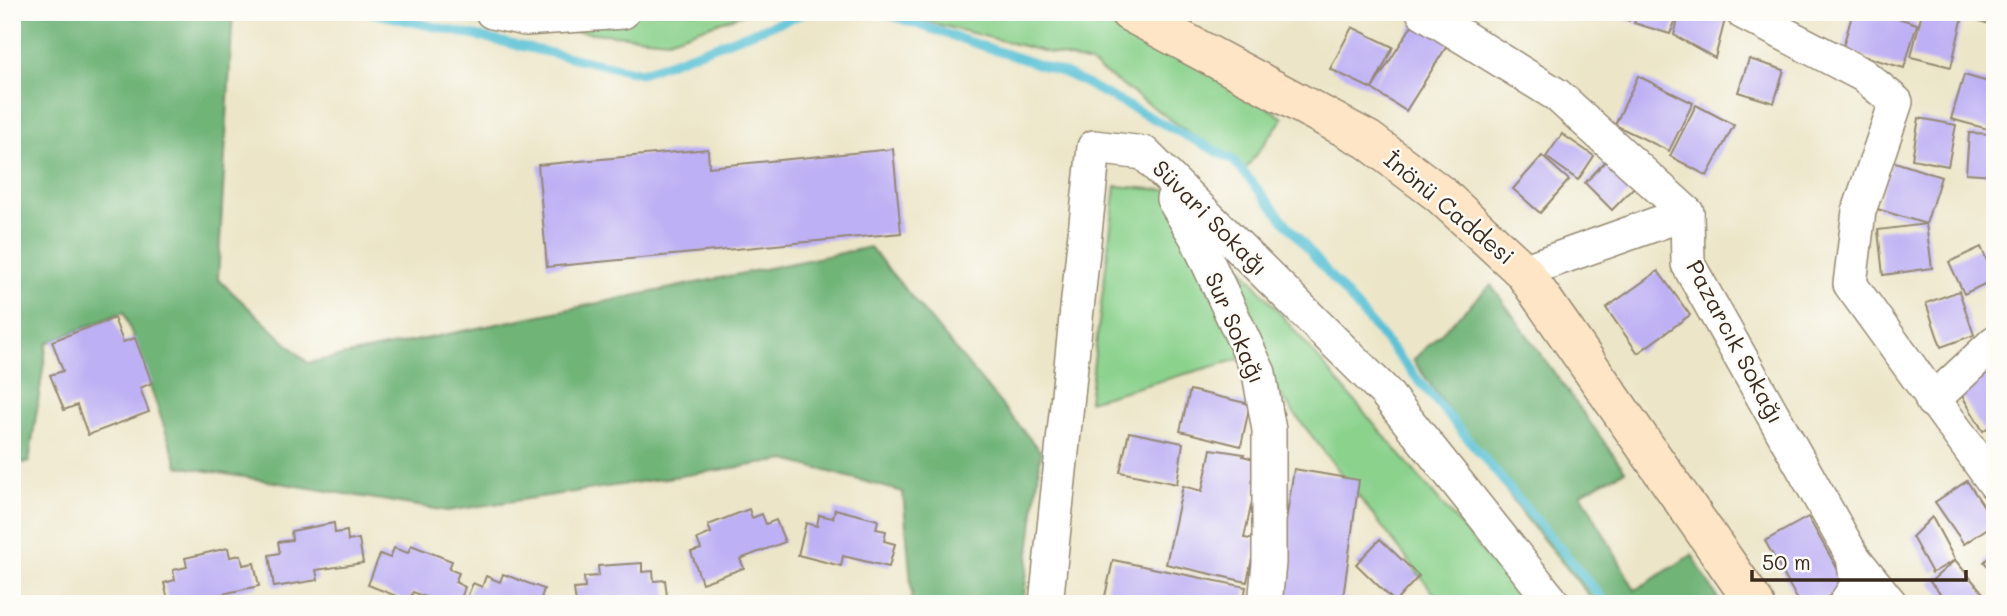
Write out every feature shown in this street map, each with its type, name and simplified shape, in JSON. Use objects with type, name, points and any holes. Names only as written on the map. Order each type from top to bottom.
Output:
[{"type":"street","points":[[492,12],[525,19],[623,12]]},
{"type":"street","name":"İnönü Caddesi","points":[[1129,12],[1368,139],[1441,195],[1523,271],[1755,604]]},
{"type":"street","points":[[1423,12],[1557,95],[1687,213],[1523,271]]},
{"type":"street","points":[[1742,12],[1863,75],[1896,102],[1859,211],[1850,284],[1932,401],[1995,484]]},
{"type":"street","name":"Süvari Sokağı","points":[[1046,604],[1094,147],[1144,153],[1385,391],[1554,604]]},
{"type":"street","name":"Sur Sokağı","points":[[1144,153],[1196,237],[1259,373],[1269,430],[1269,563],[1265,604]]},
{"type":"street","name":"Pazarcık Sokağı","points":[[1687,213],[1688,264],[1853,557],[1891,604]]},
{"type":"street","points":[[1932,401],[1995,342]]},
{"type":"street","points":[[1845,604],[1857,585],[1853,557]]},
{"type":"green space","points":[[12,12],[233,12],[218,279],[308,363],[870,247],[1041,452],[1023,604],[909,604],[912,595],[903,492],[786,460],[447,511],[178,466],[124,312],[47,343],[29,462],[12,464]]},
{"type":"green space","points":[[566,12],[749,12],[668,40],[562,30]]},
{"type":"green space","points":[[889,12],[1095,12],[1189,53],[1283,118],[1244,171],[1090,63]]},
{"type":"green space","points":[[1116,186],[1176,191],[1527,604],[1442,604],[1250,356],[1089,401]]},
{"type":"green space","points":[[1491,285],[1625,471],[1581,493],[1635,590],[1692,555],[1721,604],[1596,604],[1525,517],[1413,360]]},
{"type":"building","points":[[1606,12],[1634,12],[1629,21]]},
{"type":"building","points":[[1638,12],[1679,12],[1670,34],[1634,23]]},
{"type":"building","points":[[1680,12],[1727,12],[1715,58],[1674,35]]},
{"type":"building","points":[[1853,12],[1879,12],[1917,24],[1904,68],[1842,50]]},
{"type":"building","points":[[1922,12],[1964,12],[1951,67],[1911,57]]},
{"type":"building","points":[[1969,12],[1995,12],[1995,26],[1967,17]]},
{"type":"building","points":[[1416,19],[1450,41],[1406,111],[1372,89]]},
{"type":"building","points":[[1352,27],[1393,47],[1372,89],[1330,69]]},
{"type":"building","points":[[1749,59],[1784,70],[1774,103],[1738,92]]},
{"type":"building","points":[[1964,75],[1995,84],[1995,131],[1951,119]]},
{"type":"building","points":[[1638,76],[1693,103],[1669,151],[1615,125]]},
{"type":"building","points":[[1696,105],[1734,125],[1707,176],[1670,156]]},
{"type":"building","points":[[1919,118],[1956,125],[1948,166],[1912,159]]},
{"type":"building","points":[[1969,133],[1995,134],[1995,175],[1966,173]]},
{"type":"building","points":[[1562,134],[1594,156],[1578,180],[1546,157]]},
{"type":"building","points":[[708,149],[709,167],[893,149],[901,233],[547,267],[538,165]]},
{"type":"building","points":[[1614,152],[1642,179],[1612,210],[1585,183]]},
{"type":"building","points":[[1542,156],[1569,180],[1540,213],[1513,189]]},
{"type":"building","points":[[1892,161],[1941,177],[1926,224],[1877,209]]},
{"type":"building","points":[[1926,224],[1932,268],[1883,275],[1878,230]]},
{"type":"building","points":[[1981,247],[1995,279],[1964,294],[1949,262]]},
{"type":"building","points":[[1658,271],[1690,315],[1638,353],[1606,308]]},
{"type":"building","points":[[1959,291],[1974,335],[1941,347],[1926,303]]},
{"type":"building","points":[[114,318],[123,342],[135,338],[152,383],[140,388],[149,412],[88,435],[77,405],[64,410],[50,375],[63,371],[52,341]]},
{"type":"building","points":[[1995,367],[1995,423],[1983,431],[1958,389]]},
{"type":"building","points":[[1190,390],[1250,404],[1241,446],[1180,431]]},
{"type":"building","points":[[1129,432],[1183,443],[1177,484],[1120,472]]},
{"type":"building","points":[[1211,449],[1244,454],[1243,456],[1261,461],[1244,538],[1256,540],[1247,582],[1166,564],[1183,486],[1202,491]]},
{"type":"building","points":[[1294,469],[1359,480],[1343,598],[1352,599],[1351,604],[1270,604],[1276,587]]},
{"type":"building","points":[[1967,481],[1995,523],[1964,544],[1935,502]]},
{"type":"building","points":[[749,509],[752,518],[762,514],[766,524],[776,520],[785,542],[740,559],[744,568],[702,583],[691,552],[701,549],[697,539],[711,533],[708,525]]},
{"type":"building","points":[[835,509],[878,520],[876,529],[886,531],[884,541],[895,544],[889,567],[843,556],[841,566],[798,555],[806,523],[817,526],[819,515],[833,518]]},
{"type":"building","points":[[1808,517],[1847,586],[1815,604],[1800,604],[1765,541]]},
{"type":"building","points":[[1932,517],[1955,560],[1932,573],[1912,537]]},
{"type":"building","points":[[334,523],[335,533],[347,531],[348,541],[359,539],[363,563],[316,570],[318,580],[274,587],[269,555],[280,553],[278,542],[292,540],[291,531]]},
{"type":"building","points":[[1380,539],[1419,576],[1395,602],[1356,564]]},
{"type":"building","points":[[411,545],[452,561],[449,569],[459,573],[455,582],[465,587],[459,604],[443,604],[413,592],[409,601],[368,585],[380,554],[390,558],[394,548],[408,553]]},
{"type":"building","points":[[228,548],[230,557],[241,555],[243,565],[254,563],[259,586],[213,596],[214,604],[169,604],[164,583],[175,580],[173,570],[187,567],[185,558]]},
{"type":"building","points":[[1995,551],[1995,574],[1984,562]]},
{"type":"building","points":[[1113,560],[1246,587],[1243,604],[1119,604],[1104,601]]},
{"type":"building","points":[[1955,560],[1988,599],[1982,604],[1949,604],[1930,582]]},
{"type":"building","points":[[642,563],[642,572],[653,571],[654,581],[665,580],[668,604],[576,604],[574,589],[585,588],[584,577],[599,576],[598,566]]},
{"type":"building","points":[[503,574],[544,589],[541,598],[554,604],[464,604],[473,583],[482,587],[486,576],[500,582]]},
{"type":"waterway","points":[[368,12],[641,73],[808,12]]},
{"type":"waterway","points":[[880,12],[1067,74],[1233,160],[1607,604]]}]
